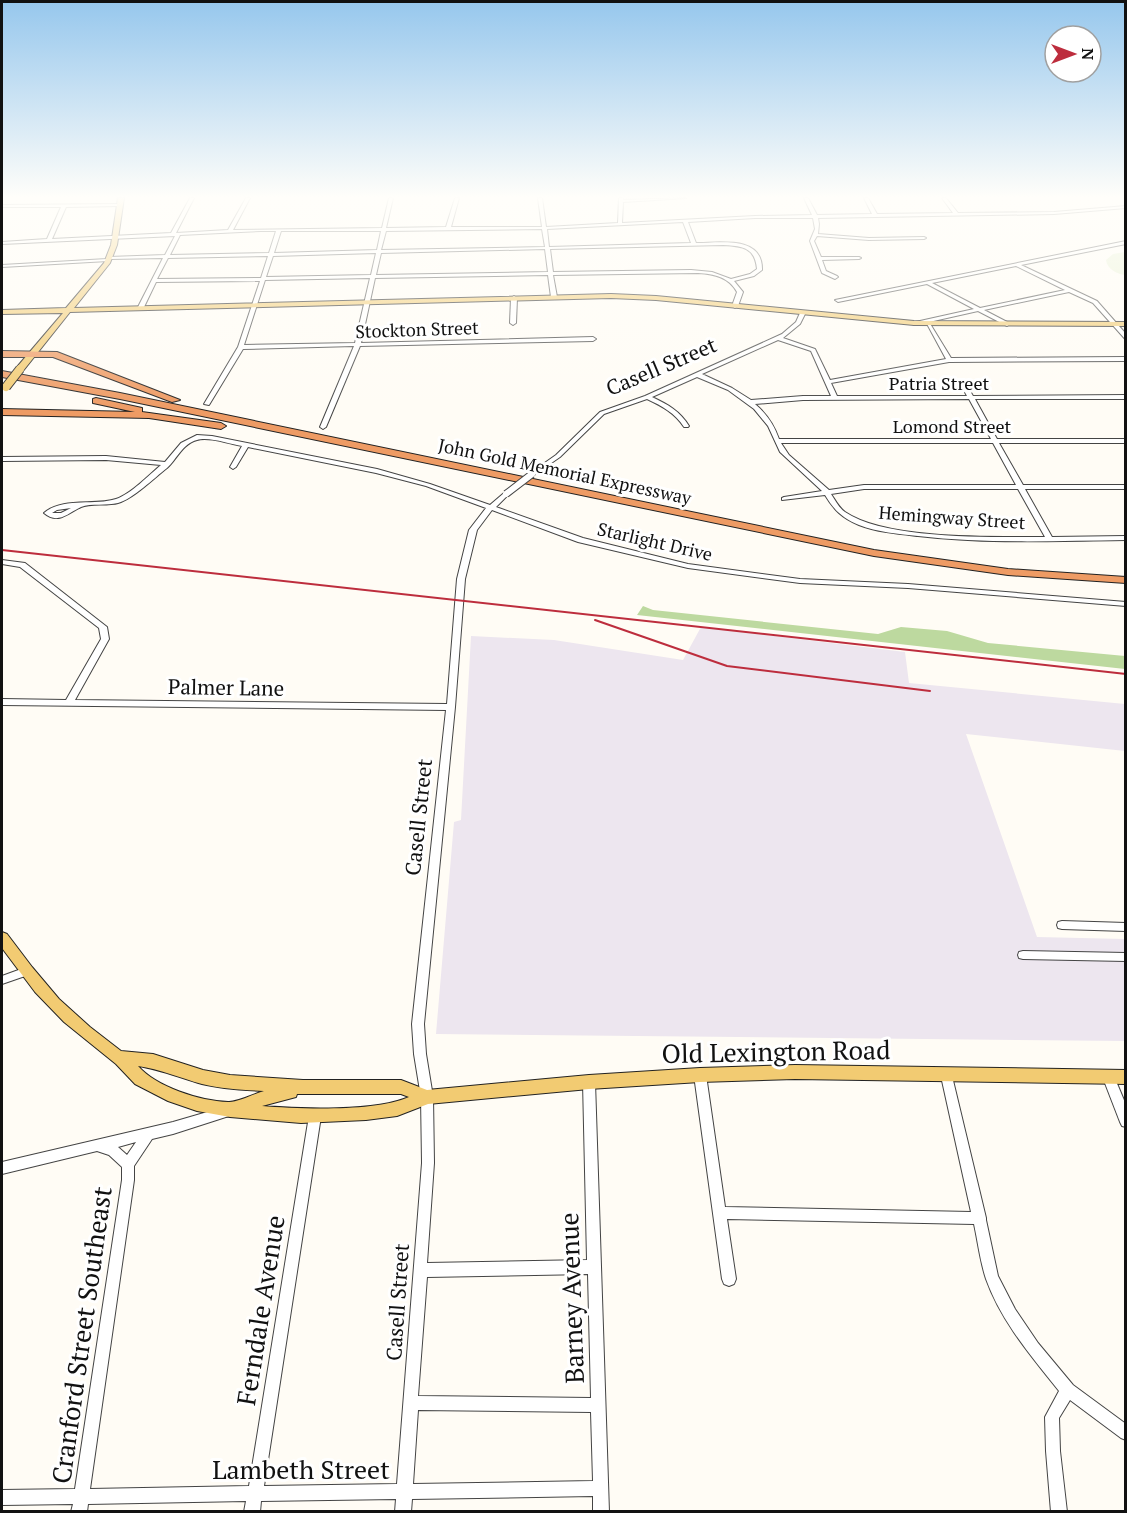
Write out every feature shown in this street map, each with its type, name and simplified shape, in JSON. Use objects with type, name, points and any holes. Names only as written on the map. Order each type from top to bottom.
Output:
[{"type":"highway","points":[[2,354],[54,354],[175,401],[287,432]]},
{"type":"highway","name":"John Gold Memorial Expressway","points":[[2,374],[874,553],[1008,572],[1125,580]]},
{"type":"highway","name":"John Gold Memorial Expressway","points":[[3,388],[299,441],[894,565],[1004,580],[1125,588]]},
{"type":"highway","points":[[2,412],[83,412],[149,416],[299,441]]},
{"type":"main road","points":[[3,388],[101,269]]},
{"type":"main road","points":[[2,312],[554,297],[656,298],[802,314],[914,323],[1125,324]]},
{"type":"main road","points":[[2,938],[24,972],[66,1016],[118,1057],[143,1082],[163,1092],[198,1103],[233,1109],[280,1094],[321,1088]]},
{"type":"main road","points":[[118,1057],[153,1061],[188,1073],[230,1082],[321,1088]]},
{"type":"main road","name":"Old Lexington Road","points":[[233,1109],[302,1117],[395,1110],[427,1097],[589,1082],[700,1075],[795,1072],[1125,1077]]},
{"type":"main road","name":"Old Lexington Road","points":[[321,1088],[401,1087],[427,1097]]},
{"type":"street","points":[[141,308],[161,269]]},
{"type":"street","points":[[207,404],[241,347],[266,269]]},
{"type":"street","points":[[323,427],[357,346],[375,269]]},
{"type":"street","points":[[551,269],[554,297]]},
{"type":"street","points":[[732,280],[752,275],[760,269]]},
{"type":"street","points":[[822,269],[824,272],[835,277]]},
{"type":"street","points":[[838,300],[999,269]]},
{"type":"street","points":[[1025,269],[1095,302],[1125,338]]},
{"type":"street","points":[[155,280],[691,271],[718,274],[732,280],[740,292],[735,306]]},
{"type":"street","points":[[929,283],[1007,324]]},
{"type":"street","points":[[914,323],[1070,290]]},
{"type":"street","points":[[513,323],[514,298]]},
{"type":"street","name":"Casell Street","points":[[403,1512],[428,1163],[427,1097],[418,1024],[451,707],[458,600],[464,562],[473,530],[506,494],[558,456],[596,417],[698,375],[778,338],[798,323],[802,314]]},
{"type":"street","points":[[928,323],[949,360]]},
{"type":"street","points":[[778,338],[813,350],[835,398]]},
{"type":"street","name":"Stockton Street","points":[[241,347],[593,339]]},
{"type":"street","points":[[828,382],[949,360],[1125,359]]},
{"type":"street","name":"Hemingway Street","points":[[698,375],[730,388],[752,402],[770,425],[786,454],[826,492],[842,513],[872,528],[940,535],[1125,538]]},
{"type":"street","points":[[964,385],[1049,538]]},
{"type":"street","points":[[647,397],[671,408],[682,417],[686,426]]},
{"type":"street","name":"Patria Street","points":[[752,402],[835,398],[1125,397]]},
{"type":"street","name":"Starlight Drive","points":[[167,464],[183,444],[192,439],[212,438],[387,474],[431,486],[581,540],[708,569],[800,581],[908,586],[1125,604]]},
{"type":"street","name":"Lomond Street","points":[[778,441],[1125,441]]},
{"type":"street","points":[[232,467],[246,445]]},
{"type":"street","points":[[2,459],[106,458],[167,464]]},
{"type":"street","points":[[78,507],[118,501],[167,464]]},
{"type":"street","points":[[784,499],[864,487],[1125,487]]},
{"type":"street","points":[[2,562],[22,565],[103,627],[105,639],[69,704]]},
{"type":"street","name":"Palmer Lane","points":[[2,702],[451,707]]},
{"type":"street","points":[[1062,925],[1123,927]]},
{"type":"street","points":[[1023,955],[1125,957]]},
{"type":"street","points":[[2,980],[24,972]]},
{"type":"street","points":[[700,1075],[729,1280]]},
{"type":"street","points":[[947,1076],[992,1277],[1010,1314],[1033,1348],[1068,1390],[1125,1433]]},
{"type":"street","points":[[1109,1078],[1125,1122]]},
{"type":"street","name":"Barney Avenue","points":[[589,1082],[601,1512]]},
{"type":"street","name":"Old Lexington Road","points":[[2,1168],[148,1134],[233,1109]]},
{"type":"street","name":"Ferndale Avenue","points":[[252,1512],[315,1116]]},
{"type":"street","name":"Cranford Street Southeast","points":[[128,1165],[148,1134]]},
{"type":"street","name":"Cranford Street Southeast","points":[[79,1512],[129,1180],[128,1165],[120,1155],[109,1148],[94,1146]]},
{"type":"street","points":[[720,1213],[980,1218]]},
{"type":"street","points":[[420,1269],[593,1267]]},
{"type":"street","points":[[1059,1512],[1052,1416],[1068,1390]]},
{"type":"street","points":[[412,1403],[599,1405]]},
{"type":"street","name":"Lambeth Street","points":[[2,1498],[600,1488]]},
{"type":"shaded area","points":[[701,627],[905,652],[909,683],[1125,704],[1125,751],[966,734],[1037,937],[1125,939],[1125,1041],[436,1034],[454,822],[461,820],[471,636],[554,640],[683,660]]},
{"type":"green space","points":[[1111,269],[1125,269],[1125,275],[1119,274]]},
{"type":"green space","points":[[643,606],[653,610],[878,634],[901,627],[947,631],[988,643],[1125,656],[1125,669],[637,615]]},
{"type":"railway","points":[[2,550],[1126,674]]},
{"type":"railway","points":[[595,620],[727,666],[930,691]]}]
